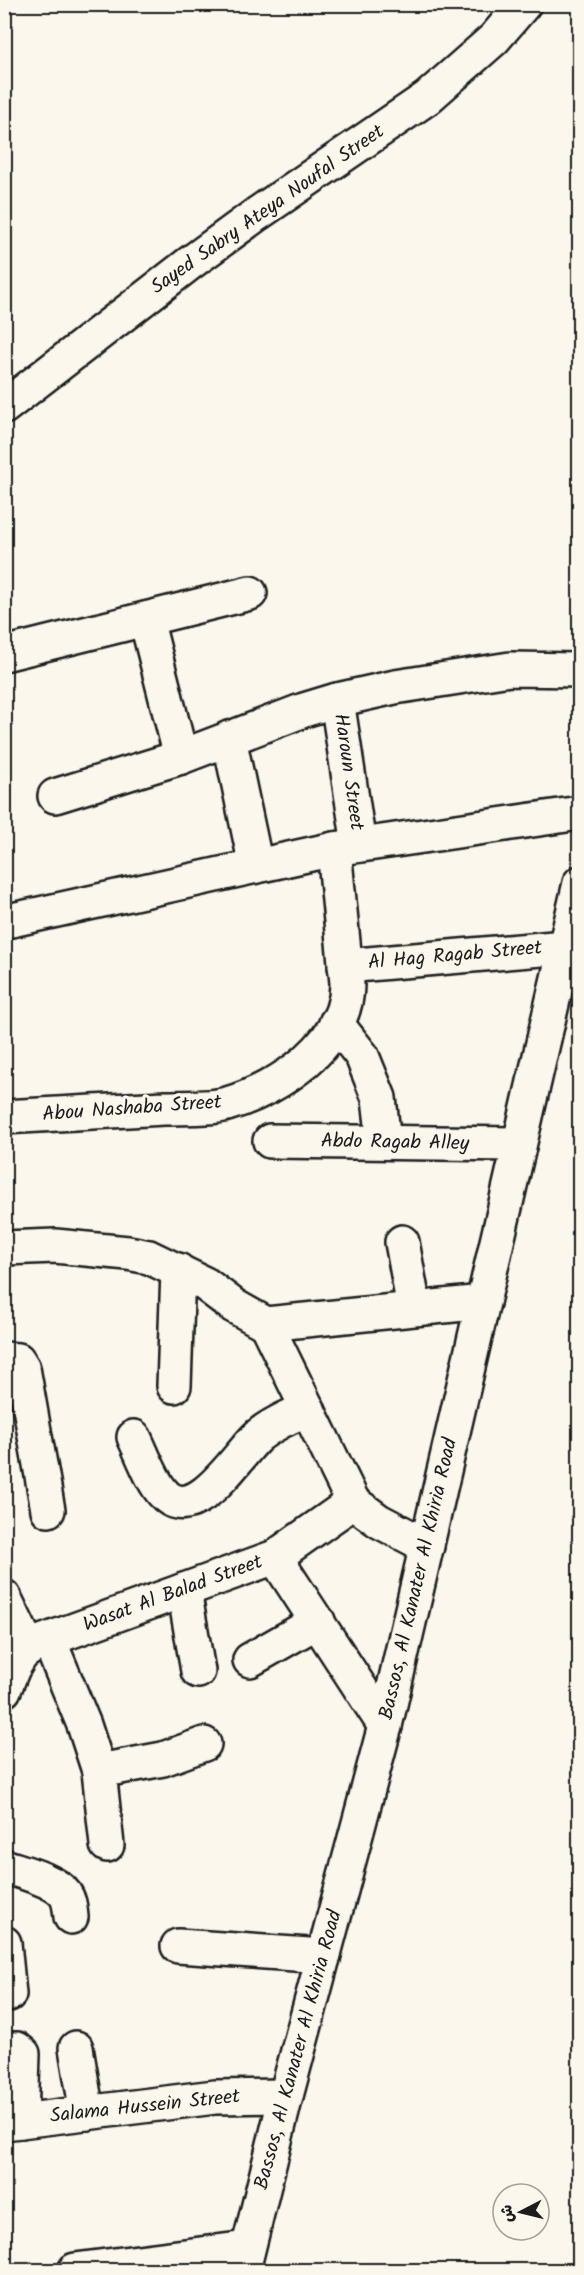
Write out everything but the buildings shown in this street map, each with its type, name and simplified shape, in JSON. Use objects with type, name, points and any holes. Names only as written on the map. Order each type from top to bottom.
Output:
[{"type":"street","name":"Sayed Sabry Ateya Noufal Street","points":[[4,407],[209,249],[427,98],[494,39],[524,4]]},
{"type":"street","points":[[4,654],[250,593]]},
{"type":"street","points":[[146,619],[181,757]]},
{"type":"street","points":[[55,796],[181,757],[337,700],[395,687],[510,669],[579,670]]},
{"type":"street","name":"Haroun Street","points":[[337,700],[346,847],[345,966]]},
{"type":"street","points":[[229,738],[256,866]]},
{"type":"street","points":[[12,920],[346,847],[579,813]]},
{"type":"street","name":"Bassos, Al Kanater Al Khiria Road","points":[[245,2259],[385,1726],[579,883]]},
{"type":"street","name":"Al Hag Ragab Street","points":[[345,966],[565,947]]},
{"type":"street","name":"Abou Nashaba Street","points":[[4,1117],[226,1105],[279,1080],[319,1050],[346,1003],[345,966]]},
{"type":"street","points":[[336,1023],[362,1056],[379,1098],[384,1142]]},
{"type":"street","name":"Abdo Ragab Alley","points":[[270,1141],[519,1144]]},
{"type":"street","points":[[402,1242],[414,1308]]},
{"type":"street","points":[[4,1248],[55,1246],[149,1257],[205,1284],[234,1306],[266,1324],[353,1502],[379,1521],[427,1546]]},
{"type":"street","points":[[174,1386],[178,1270]]},
{"type":"street","points":[[266,1324],[483,1302]]},
{"type":"street","points":[[4,1359],[15,1359],[22,1365],[48,1510]]},
{"type":"street","points":[[134,1437],[163,1494],[175,1501],[189,1502],[205,1493],[228,1472],[257,1437],[276,1423],[308,1409]]},
{"type":"street","name":"Wasat Al Balad Street","points":[[39,1644],[275,1557],[353,1502]]},
{"type":"street","points":[[275,1557],[385,1726]]},
{"type":"street","points":[[184,1590],[198,1671]]},
{"type":"street","points":[[4,1597],[39,1644],[84,1725],[99,1771],[107,1845]]},
{"type":"street","points":[[249,1660],[318,1621]]},
{"type":"street","points":[[4,1690],[21,1655],[39,1644]]},
{"type":"street","points":[[99,1771],[163,1759],[204,1744]]},
{"type":"street","points":[[4,1866],[57,1886],[69,1901],[71,1917]]},
{"type":"street","points":[[4,1943],[9,1994]]},
{"type":"street","points":[[178,1946],[324,1956]]},
{"type":"street","points":[[76,2048],[87,2113]]},
{"type":"street","points":[[4,2049],[17,2049],[22,2054],[13,2122]]},
{"type":"street","name":"Salama Hussein Street","points":[[13,2122],[215,2097],[286,2096]]},
{"type":"street","points":[[75,2271],[245,2259]]}]
